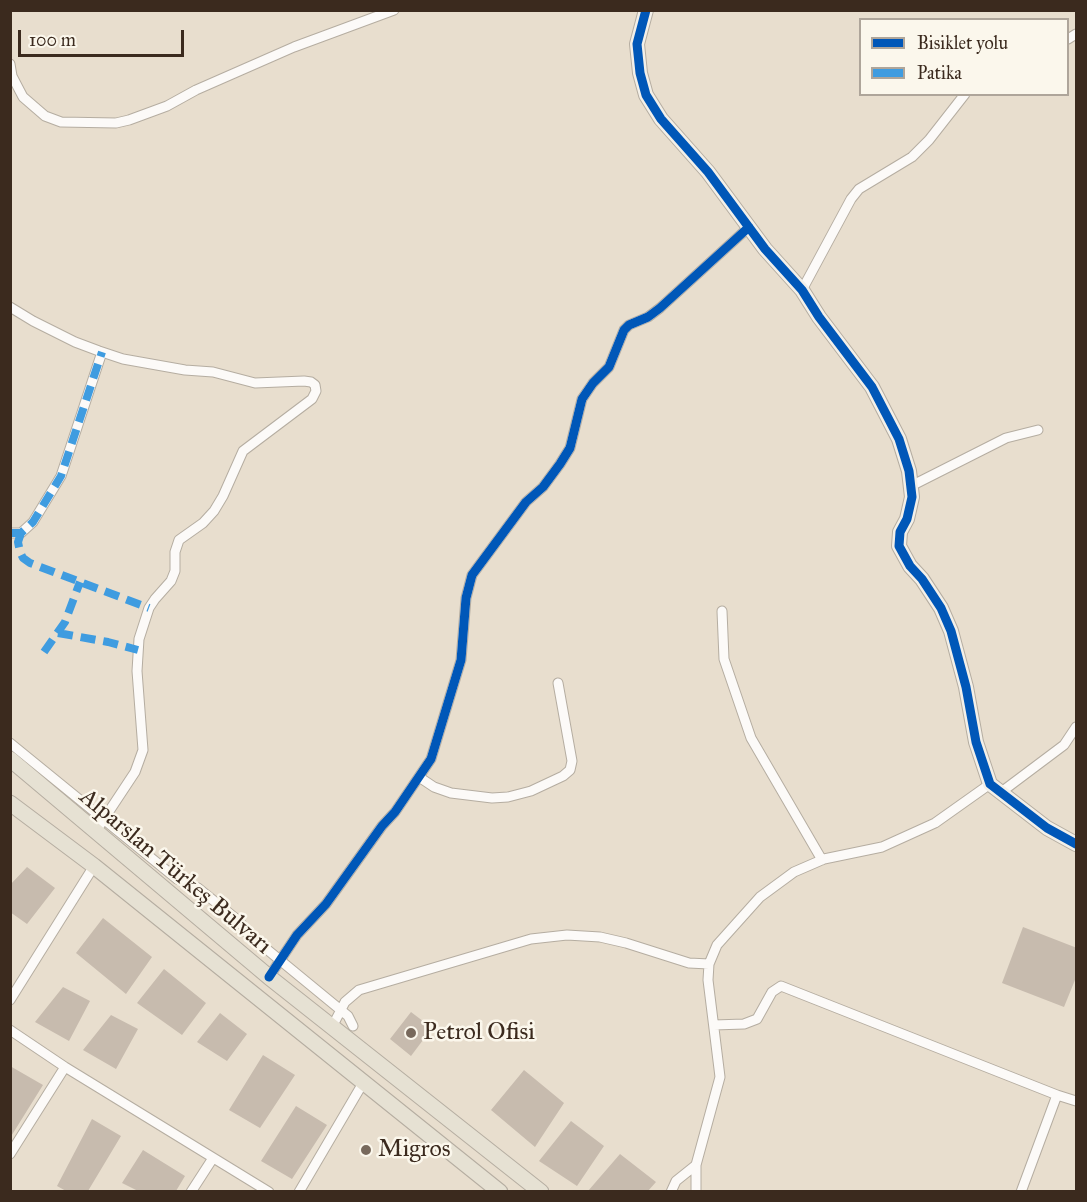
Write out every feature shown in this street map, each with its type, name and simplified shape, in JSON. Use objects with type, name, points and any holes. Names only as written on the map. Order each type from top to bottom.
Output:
[{"type":"main road","name":"Alparslan Türkeş Bulvarı","points":[[10,759],[100,826],[269,977],[541,1191]]},
{"type":"main road","name":"Alparslan Türkeş Bulvarı","points":[[10,803],[94,866],[500,1191]]},
{"type":"street","points":[[10,64],[12,75],[23,97],[45,116],[61,123],[116,123],[168,106],[196,90],[294,47],[394,10]]},
{"type":"street","points":[[646,10],[637,44],[640,73],[646,95],[661,118],[708,172],[765,249],[802,290],[819,317],[872,387],[899,439],[909,471],[912,497],[907,519],[900,532],[899,546],[910,566],[922,579],[941,608],[951,631],[966,687],[976,742],[995,789],[1047,828],[1077,844]]},
{"type":"street","points":[[802,290],[851,199],[860,189],[912,157],[929,140],[963,96]]},
{"type":"street","points":[[269,977],[297,935],[326,904],[419,777],[435,749],[461,660],[466,598],[472,576],[520,510],[543,487],[560,464],[572,440],[582,399],[592,383],[609,368],[624,330],[660,308],[749,227]]},
{"type":"street","points":[[10,307],[33,321],[102,352],[153,364],[213,372],[255,383],[311,382],[315,385],[316,391],[312,399],[243,451],[214,511],[203,523],[178,540],[175,552],[175,571],[171,581],[149,608],[139,639],[137,671],[143,750],[135,772],[100,826]]},
{"type":"street","points":[[10,533],[21,533],[33,522],[61,476],[102,352]]},
{"type":"street","points":[[911,486],[1016,434],[1038,430]]},
{"type":"street","points":[[722,610],[724,659],[751,738],[822,860]]},
{"type":"street","points":[[419,777],[434,787],[451,793],[492,798],[508,797],[531,791],[563,777],[570,771],[572,761],[558,683]]},
{"type":"street","points":[[696,1191],[696,1165],[720,1077],[708,980],[709,964],[717,945],[760,897],[794,872],[822,860],[882,847],[935,823],[1058,750],[1077,727]]},
{"type":"street","points":[[10,743],[100,826],[177,879],[198,888],[232,915],[247,933],[341,1010],[352,1021],[353,1026]]},
{"type":"street","points":[[10,1000],[94,866]]},
{"type":"street","points":[[332,1027],[350,996],[371,985],[531,939],[567,935],[600,937],[689,963],[709,964]]},
{"type":"street","points":[[714,1025],[744,1024],[757,1018],[772,992],[781,986],[1077,1101]]},
{"type":"street","points":[[10,1030],[65,1067],[269,1191]]},
{"type":"street","points":[[10,1154],[65,1067]]},
{"type":"street","points":[[299,1191],[363,1083]]},
{"type":"street","points":[[1023,1191],[1058,1095]]},
{"type":"street","points":[[192,1191],[213,1158]]},
{"type":"street","points":[[671,1191],[676,1181],[696,1165]]},
{"type":"building","points":[[27,867],[55,888],[27,924],[10,912],[10,885]]},
{"type":"building","points":[[103,918],[152,957],[126,994],[76,953]]},
{"type":"building","points":[[1023,927],[1077,948],[1077,975],[1064,1007],[1002,983]]},
{"type":"building","points":[[164,969],[206,1003],[182,1035],[137,1003]]},
{"type":"building","points":[[63,987],[90,1001],[69,1041],[35,1022]]},
{"type":"building","name":"Petrol Ofisi","points":[[411,1012],[432,1028],[411,1056],[390,1039]]},
{"type":"building","points":[[220,1013],[247,1034],[227,1061],[197,1042]]},
{"type":"building","points":[[111,1015],[138,1029],[116,1069],[83,1050]]},
{"type":"building","points":[[263,1055],[295,1075],[260,1128],[229,1110]]},
{"type":"building","points":[[10,1066],[43,1085],[10,1138]]},
{"type":"building","points":[[524,1070],[564,1103],[535,1147],[491,1110]]},
{"type":"building","points":[[296,1106],[327,1125],[292,1179],[261,1161]]},
{"type":"building","points":[[92,1119],[121,1136],[88,1191],[66,1191],[57,1186]]},
{"type":"building","points":[[571,1121],[604,1146],[577,1186],[539,1161]]},
{"type":"building","points":[[143,1150],[185,1176],[176,1191],[138,1191],[122,1183]]},
{"type":"building","points":[[620,1154],[656,1182],[648,1191],[588,1191]]},
{"type":"marked path","points":[[10,533],[21,533],[33,522],[61,476],[102,352]]},
{"type":"marked path","points":[[21,533],[18,542],[20,552],[23,558],[30,563],[149,608]]},
{"type":"marked path","points":[[44,652],[65,622],[80,582]]},
{"type":"marked path","points":[[58,633],[138,650]]},
{"type":"cycle path","points":[[646,10],[637,44],[640,73],[646,95],[661,119],[708,172],[765,249],[802,290],[819,317],[872,387],[899,439],[909,471],[912,497],[907,519],[900,532],[899,546],[910,566],[922,579],[941,608],[951,631],[966,687],[976,742],[990,784],[1047,828],[1076,844]]},
{"type":"cycle path","points":[[269,977],[297,935],[326,904],[382,826],[395,812],[431,759],[461,660],[466,598],[472,575],[526,502],[543,487],[570,448],[582,399],[593,383],[609,367],[624,330],[660,308],[749,227]]},
{"type":"place","name":"Petrol Ofisi","points":[[411,1033]]},
{"type":"place","name":"Migros","points":[[366,1150]]}]
